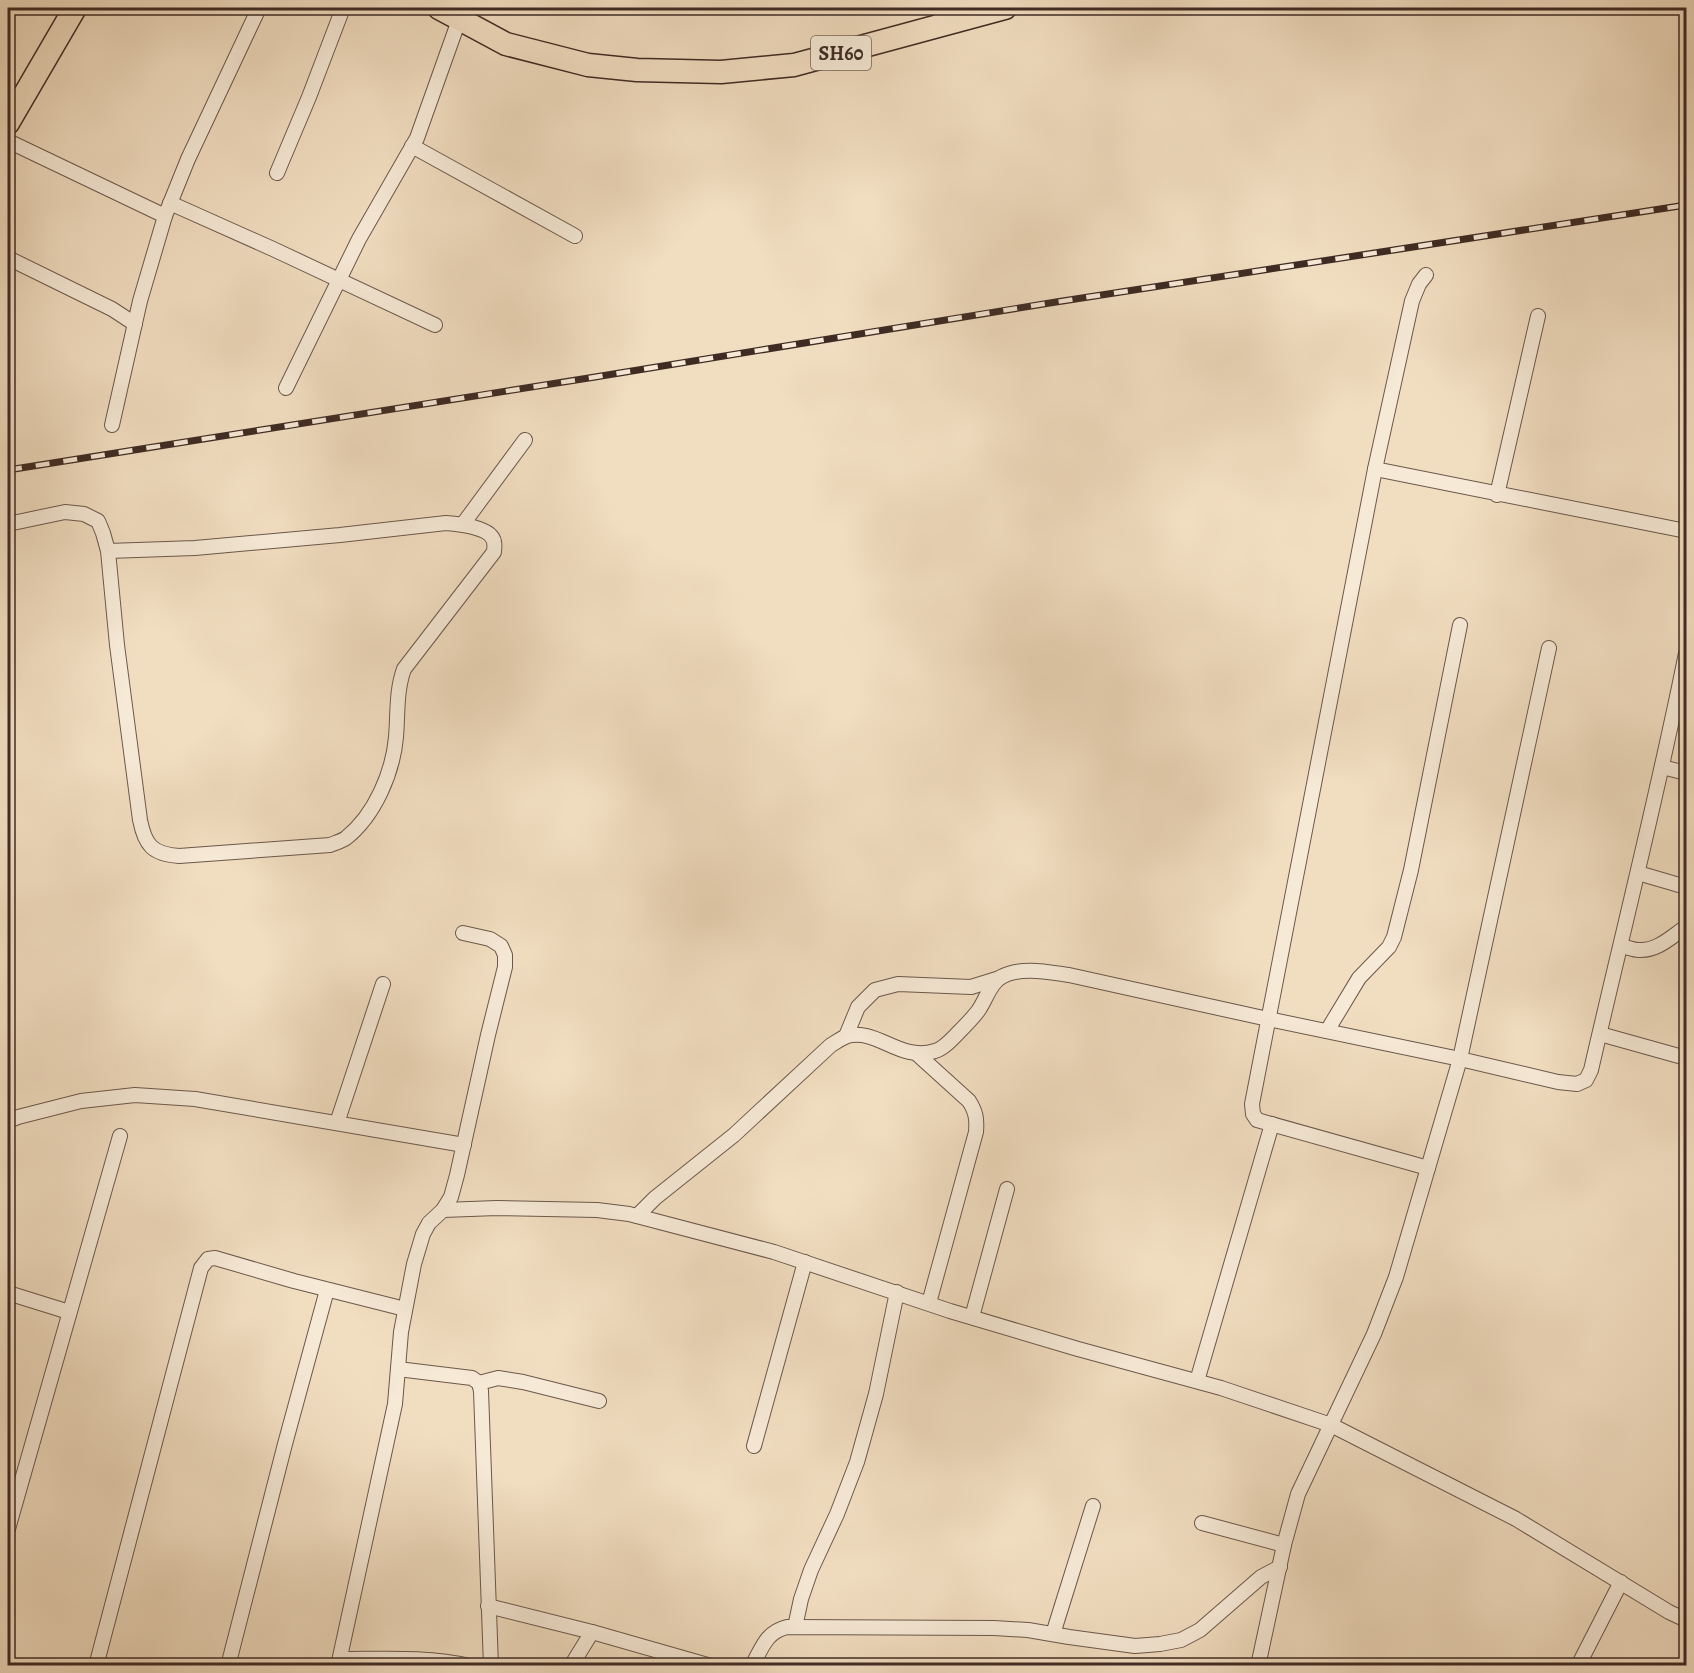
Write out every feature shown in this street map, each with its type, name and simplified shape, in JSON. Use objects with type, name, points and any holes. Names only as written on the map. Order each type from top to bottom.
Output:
[{"type":"main road","points":[[8,123],[75,8]]},
{"type":"main road","name":"SH60","points":[[439,8],[506,44],[588,65],[637,70],[721,72],[794,65],[944,15],[1005,8]]},
{"type":"street","points":[[112,425],[140,301],[167,209],[259,8]]},
{"type":"street","points":[[277,173],[343,8]]},
{"type":"street","points":[[286,388],[359,239],[422,126],[459,20]]},
{"type":"street","points":[[8,141],[339,280],[435,325]]},
{"type":"street","points":[[412,146],[575,236]]},
{"type":"street","points":[[8,258],[112,309],[135,324]]},
{"type":"street","points":[[1426,274],[1412,301],[1375,469],[1252,1104],[1253,1114],[1257,1120],[1428,1168]]},
{"type":"street","points":[[1497,495],[1538,316]]},
{"type":"street","points":[[463,524],[525,440]]},
{"type":"street","points":[[1375,469],[1686,531]]},
{"type":"street","points":[[8,524],[64,512],[84,514],[98,521],[108,551],[117,645],[140,820],[147,843],[154,850],[166,855],[179,856],[330,845],[345,839],[375,803],[391,764],[396,739],[399,681],[404,669],[494,552],[494,542],[492,536],[479,529],[463,524],[446,523],[195,548],[108,551]]},
{"type":"street","points":[[1327,1031],[1354,985],[1389,947],[1394,937],[1411,870],[1460,625]]},
{"type":"street","points":[[1258,1665],[1284,1545],[1298,1494],[1374,1334],[1392,1286],[1460,1059],[1548,648]]},
{"type":"street","points":[[846,1036],[858,1007],[875,990],[898,984],[971,987],[1017,972],[1040,972],[1069,975],[1558,1082],[1577,1084],[1586,1080],[1591,1070],[1600,1034],[1662,767],[1681,703],[1686,653]]},
{"type":"street","points":[[1662,767],[1686,773]]},
{"type":"street","points":[[1638,873],[1686,887]]},
{"type":"street","points":[[1621,946],[1638,950],[1651,949],[1686,927]]},
{"type":"street","points":[[464,933],[490,939],[501,946],[505,955],[505,967],[451,1197],[443,1210],[429,1223],[423,1234],[414,1264],[401,1332],[395,1404],[339,1662],[426,1659],[470,1665]]},
{"type":"street","points":[[637,1216],[655,1198],[734,1135],[831,1045],[846,1036],[860,1035],[873,1038],[903,1052],[937,1051],[980,1009],[1000,978]]},
{"type":"street","points":[[337,1123],[383,984]]},
{"type":"street","points":[[1600,1034],[1686,1058]]},
{"type":"street","points":[[916,1053],[969,1101],[975,1111],[977,1122],[929,1303]]},
{"type":"street","points":[[8,1121],[81,1101],[135,1095],[195,1099],[464,1145]]},
{"type":"street","points":[[1197,1382],[1272,1124]]},
{"type":"street","points":[[8,1529],[120,1136]]},
{"type":"street","points":[[972,1317],[1007,1189]]},
{"type":"street","points":[[443,1210],[497,1208],[597,1210],[637,1216],[774,1252],[972,1317],[1197,1382],[1331,1425],[1516,1519],[1669,1612],[1686,1620]]},
{"type":"street","points":[[96,1665],[201,1268],[208,1259],[215,1257],[294,1281],[405,1309]]},
{"type":"street","points":[[754,1446],[805,1262]]},
{"type":"street","points":[[228,1665],[327,1290]]},
{"type":"street","points":[[795,1627],[811,1570],[837,1514],[857,1462],[876,1394],[897,1292]]},
{"type":"street","points":[[8,1293],[69,1312]]},
{"type":"street","points":[[398,1370],[472,1378],[479,1383],[491,1665]]},
{"type":"street","points":[[479,1383],[498,1378],[506,1379],[599,1401]]},
{"type":"street","points":[[1053,1634],[1093,1506]]},
{"type":"street","points":[[1202,1523],[1284,1545]]},
{"type":"street","points":[[752,1665],[769,1637],[777,1630],[787,1627],[994,1628],[1028,1630],[1135,1646],[1160,1644],[1181,1640],[1200,1630],[1261,1577],[1280,1567]]},
{"type":"street","points":[[1578,1665],[1621,1582]]},
{"type":"street","points":[[488,1606],[711,1665]]},
{"type":"street","points":[[571,1665],[592,1632]]},
{"type":"railway","points":[[8,470],[1056,302],[1686,205]]}]
